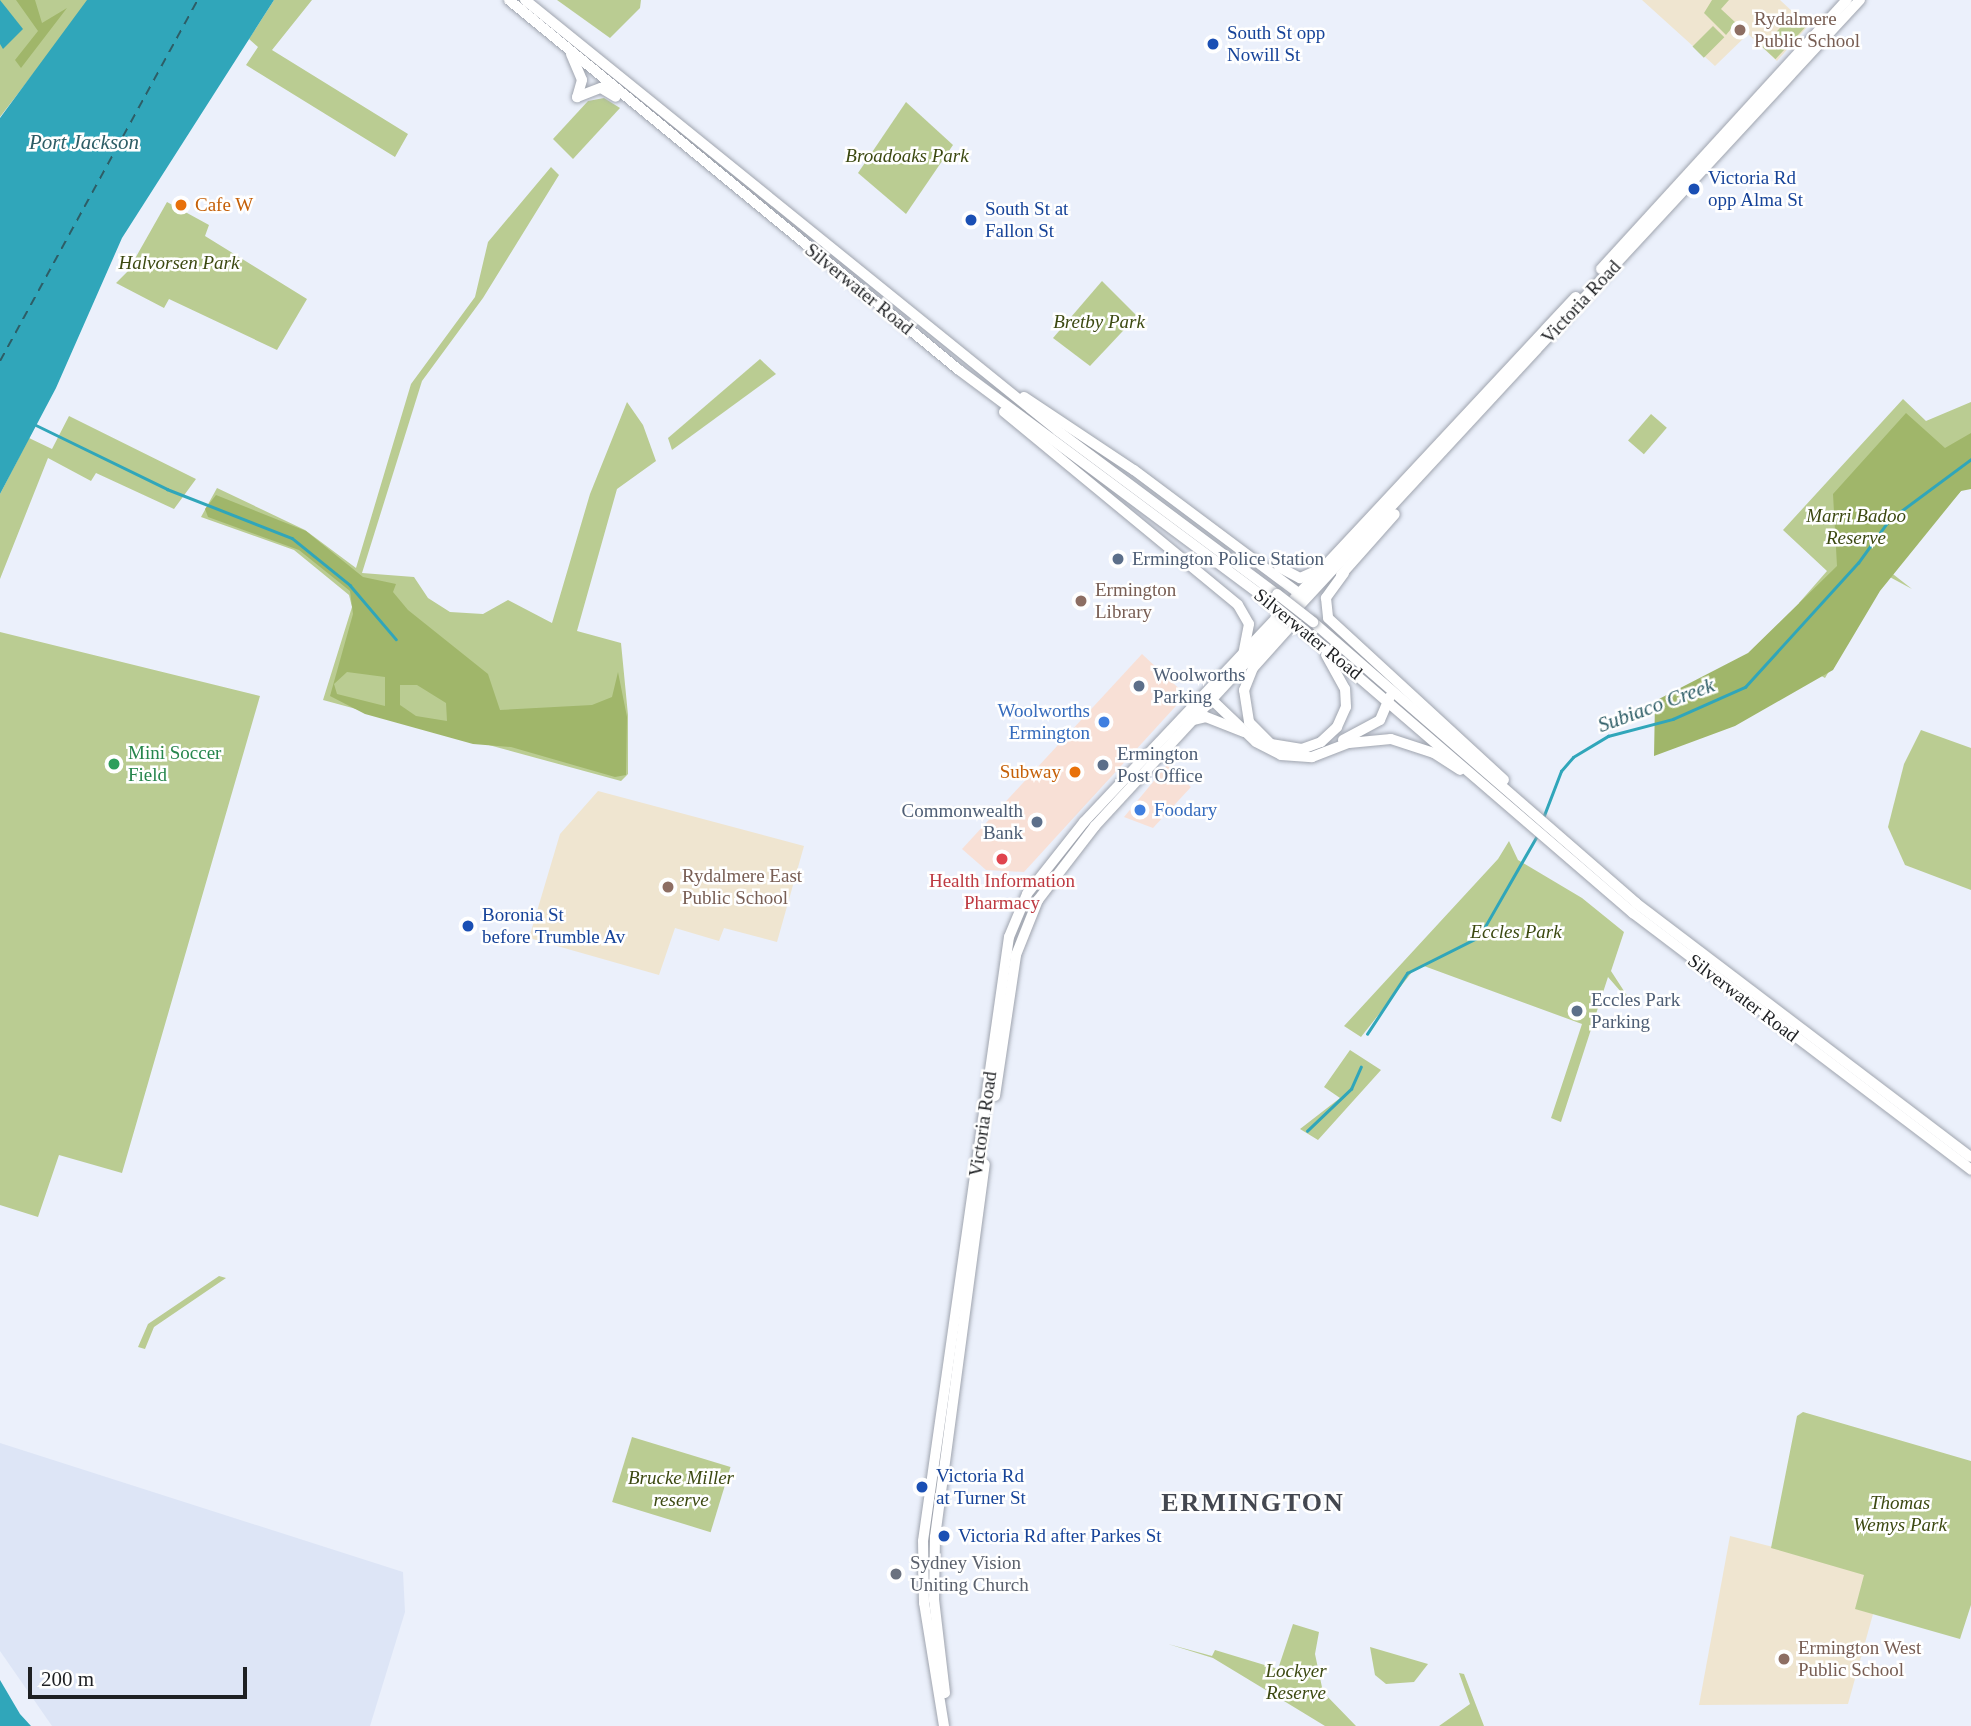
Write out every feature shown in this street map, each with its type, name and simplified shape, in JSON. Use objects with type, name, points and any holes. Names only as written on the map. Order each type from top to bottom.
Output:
[{"type":"highway","name":"Silverwater Road","points":[[509,0],[958,370],[1274,598]]},
{"type":"highway","name":"Silverwater Road","points":[[525,0],[997,382],[1309,626],[1381,677],[1455,750],[1484,783],[1602,881],[1971,1170]]},
{"type":"highway","name":"Victoria Road","points":[[1302,601],[1325,566],[1847,0]]},
{"type":"highway","name":"Victoria Road","points":[[1302,601],[1430,467],[1860,0]]},
{"type":"highway","points":[[568,48],[581,73],[578,97],[594,88],[607,90],[672,136]]},
{"type":"highway","points":[[1457,421],[1523,364]]},
{"type":"highway","points":[[958,370],[1238,605],[1248,624],[1243,656]]},
{"type":"highway","points":[[997,382],[1095,443],[1260,561],[1302,601],[1344,573]]},
{"type":"highway","points":[[1430,467],[1326,598],[1328,618],[1455,750]]},
{"type":"highway","points":[[1260,561],[1300,578],[1325,566]]},
{"type":"highway","points":[[1282,624],[1253,668],[1243,702],[1255,731],[1270,744],[1291,749],[1312,746],[1330,735],[1346,707],[1336,667],[1309,626]]},
{"type":"highway","name":"Victoria Road","points":[[950,1726],[934,1602],[934,1536],[1018,943],[1038,900],[1070,856],[1191,722],[1243,656],[1282,624]]},
{"type":"highway","name":"Victoria Road","points":[[944,1726],[924,1603],[923,1541],[1009,937],[1027,894],[1084,822],[1282,624]]},
{"type":"highway","name":"Silverwater Road","points":[[1309,626],[1389,702],[1455,750],[1524,806],[1602,881],[1971,1157]]},
{"type":"highway","points":[[1323,753],[1380,720],[1389,702],[1381,677]]},
{"type":"highway","points":[[1210,697],[1245,732]]},
{"type":"highway","points":[[1191,722],[1206,717],[1245,732],[1281,755],[1323,753],[1356,741],[1391,739],[1455,750]]},
{"type":"shaded area","name":"Rydalmere Public School","points":[[1642,0],[1780,0],[1808,26],[1777,61],[1748,34],[1715,66]]},
{"type":"shaded area","points":[[1142,654],[1186,695],[1024,872],[986,870],[962,849]]},
{"type":"shaded area","points":[[1167,765],[1191,787],[1153,828],[1124,817]]},
{"type":"shaded area","name":"Rydalmere East Public School","points":[[598,791],[804,846],[777,942],[724,928],[719,941],[675,928],[659,975],[529,938],[560,834]]},
{"type":"shaded area","points":[[0,1443],[403,1572],[405,1612],[370,1726],[52,1726],[0,1651]]},
{"type":"shaded area","name":"Ermington West Public School","points":[[1730,1536],[1867,1571],[1873,1614],[1848,1704],[1699,1705]]},
{"type":"green space","points":[[0,0],[90,0],[0,117]]},
{"type":"green space","points":[[16,0],[35,0],[42,23],[67,8],[21,68],[15,60],[38,31]]},
{"type":"green space","points":[[274,0],[312,0],[272,50],[408,134],[395,157],[246,65],[258,47],[249,39]]},
{"type":"green space","points":[[557,0],[641,0],[640,8],[610,38]]},
{"type":"green space","points":[[1712,0],[1729,0],[1721,9],[1736,23],[1726,35],[1704,13]]},
{"type":"green space","points":[[1793,14],[1806,26],[1775,59],[1762,47]]},
{"type":"green space","points":[[1713,26],[1724,37],[1704,58],[1692,47]]},
{"type":"green space","points":[[604,98],[620,108],[573,159],[553,139],[588,101]]},
{"type":"green space","name":"Broadoaks Park","points":[[906,102],[953,145],[906,214],[858,173]]},
{"type":"green space","points":[[551,167],[559,175],[483,298],[422,381],[362,573],[414,577],[428,598],[450,612],[483,614],[508,600],[552,623],[590,494],[627,402],[643,425],[656,461],[617,489],[577,631],[621,643],[628,715],[628,774],[621,781],[323,700],[352,607],[349,595],[294,550],[201,517],[217,488],[305,530],[356,568],[411,384],[475,297],[488,242]]},
{"type":"green space","name":"Halvorsen Park","points":[[167,202],[209,225],[205,236],[307,299],[277,350],[169,299],[164,308],[116,283],[128,271]]},
{"type":"green space","name":"Bretby Park","points":[[1102,281],[1137,316],[1090,366],[1053,338]]},
{"type":"green space","points":[[760,359],[776,374],[672,450],[668,438]]},
{"type":"green space","name":"Marri Badoo Reserve","points":[[1903,399],[1926,421],[1971,402],[1971,480],[1889,571],[1912,589],[1886,575],[1825,678],[1818,674],[1799,603],[1827,571],[1783,530]]},
{"type":"green space","points":[[1906,413],[1945,448],[1971,433],[1971,489],[1961,491],[1880,591],[1833,670],[1735,726],[1654,756],[1655,701],[1748,653],[1837,566],[1833,494]]},
{"type":"green space","points":[[1651,414],[1667,428],[1644,454],[1628,440]]},
{"type":"green space","points":[[69,416],[196,479],[174,509],[96,473],[91,481],[48,458],[0,579],[0,494],[29,438],[52,449]]},
{"type":"green space","points":[[216,495],[306,531],[363,577],[396,584],[393,592],[408,610],[488,674],[500,710],[592,705],[612,697],[618,672],[627,717],[626,775],[615,777],[511,747],[473,744],[365,714],[330,696],[353,614],[350,591],[299,550],[208,517],[205,509]],"holes":[[[347,672],[385,677],[385,706],[337,694],[334,684]],[[400,685],[417,685],[446,703],[447,721],[416,716],[400,705]]]},
{"type":"green space","points":[[0,632],[260,696],[122,1173],[59,1155],[38,1217],[0,1205]]},
{"type":"green space","points":[[1921,730],[1971,748],[1971,890],[1905,865],[1888,827],[1904,764]]},
{"type":"green space","name":"Eccles Park","points":[[1509,841],[1518,860],[1582,898],[1624,932],[1611,971],[1635,1008],[1608,977],[1561,1122],[1551,1118],[1582,1024],[1424,966],[1412,972],[1361,1037],[1344,1026],[1498,859]]},
{"type":"green space","points":[[1350,1050],[1381,1070],[1318,1140],[1300,1129],[1340,1098],[1324,1087]]},
{"type":"green space","points":[[219,1276],[226,1278],[154,1327],[145,1349],[138,1347],[148,1324]]},
{"type":"green space","name":"Thomas Wemys Park","points":[[1803,1412],[1971,1461],[1971,1605],[1960,1639],[1855,1609],[1864,1575],[1771,1548],[1797,1416]]},
{"type":"green space","name":"Brucke Miller reserve","points":[[632,1437],[730,1467],[711,1532],[612,1502]]},
{"type":"green space","name":"Lockyer Reserve","points":[[1293,1624],[1319,1632],[1315,1654],[1323,1692],[1356,1726],[1325,1726],[1213,1658],[1168,1644],[1212,1656],[1215,1650],[1278,1669]]},
{"type":"green space","points":[[1370,1647],[1428,1664],[1414,1682],[1386,1684],[1375,1675]]},
{"type":"green space","points":[[1459,1673],[1464,1674],[1484,1726],[1439,1726],[1470,1704]]},
{"type":"water","points":[[0,0],[23,29],[3,49],[0,44]]},
{"type":"water","name":"Port Jackson","points":[[87,0],[274,0],[122,238],[56,388],[0,494],[0,118]]},
{"type":"water","points":[[0,1680],[20,1714],[31,1726],[0,1726]]},
{"type":"waterway","points":[[36,425],[167,489],[292,538],[350,585],[396,639]]},
{"type":"waterway","name":"Subiaco Creek","points":[[1543,818],[1561,771],[1573,757],[1608,736],[1673,719],[1745,687],[1858,563],[1889,520],[1971,459]]},
{"type":"waterway","name":"Subiaco Creek","points":[[1367,1034],[1407,973],[1479,937],[1538,834]]},
{"type":"waterway","points":[[1307,1131],[1351,1089],[1361,1067]]},
{"type":"ferry route","points":[[0,361],[198,0]]},
{"type":"place","name":"Rydalmere Public School","points":[[1740,30]]},
{"type":"place","name":"South St opp Nowill St","points":[[1213,44]]},
{"type":"place","name":"Victoria Rd opp Alma St","points":[[1694,189]]},
{"type":"place","name":"Cafe W","points":[[181,205]]},
{"type":"place","name":"South St at Fallon St","points":[[971,220]]},
{"type":"place","name":"Ermington Police Station","points":[[1118,559]]},
{"type":"place","name":"Ermington Library","points":[[1081,601]]},
{"type":"place","name":"Woolworths Parking","points":[[1139,686]]},
{"type":"place","name":"Woolworths Ermington","points":[[1104,722]]},
{"type":"place","name":"Mini Soccer Field","points":[[114,764]]},
{"type":"place","name":"Ermington Post Office","points":[[1103,765]]},
{"type":"place","name":"Subway","points":[[1075,772]]},
{"type":"place","name":"Foodary","points":[[1140,810]]},
{"type":"place","name":"Commonwealth Bank","points":[[1037,822]]},
{"type":"place","name":"Health Information Pharmacy","points":[[1002,859]]},
{"type":"place","name":"Rydalmere East Public School","points":[[668,887]]},
{"type":"place","name":"Boronia St before Trumble Av","points":[[468,926]]},
{"type":"place","name":"Eccles Park Parking","points":[[1577,1011]]},
{"type":"place","name":"Victoria Rd at Turner St","points":[[922,1487]]},
{"type":"place","name":"Victoria Rd after Parkes St","points":[[944,1536]]},
{"type":"place","name":"Sydney Vision Uniting Church","points":[[896,1574]]},
{"type":"place","name":"Ermington West Public School","points":[[1784,1659]]},
{"type":"district","name":"ERMINGTON","points":[[1253,1503]]}]
